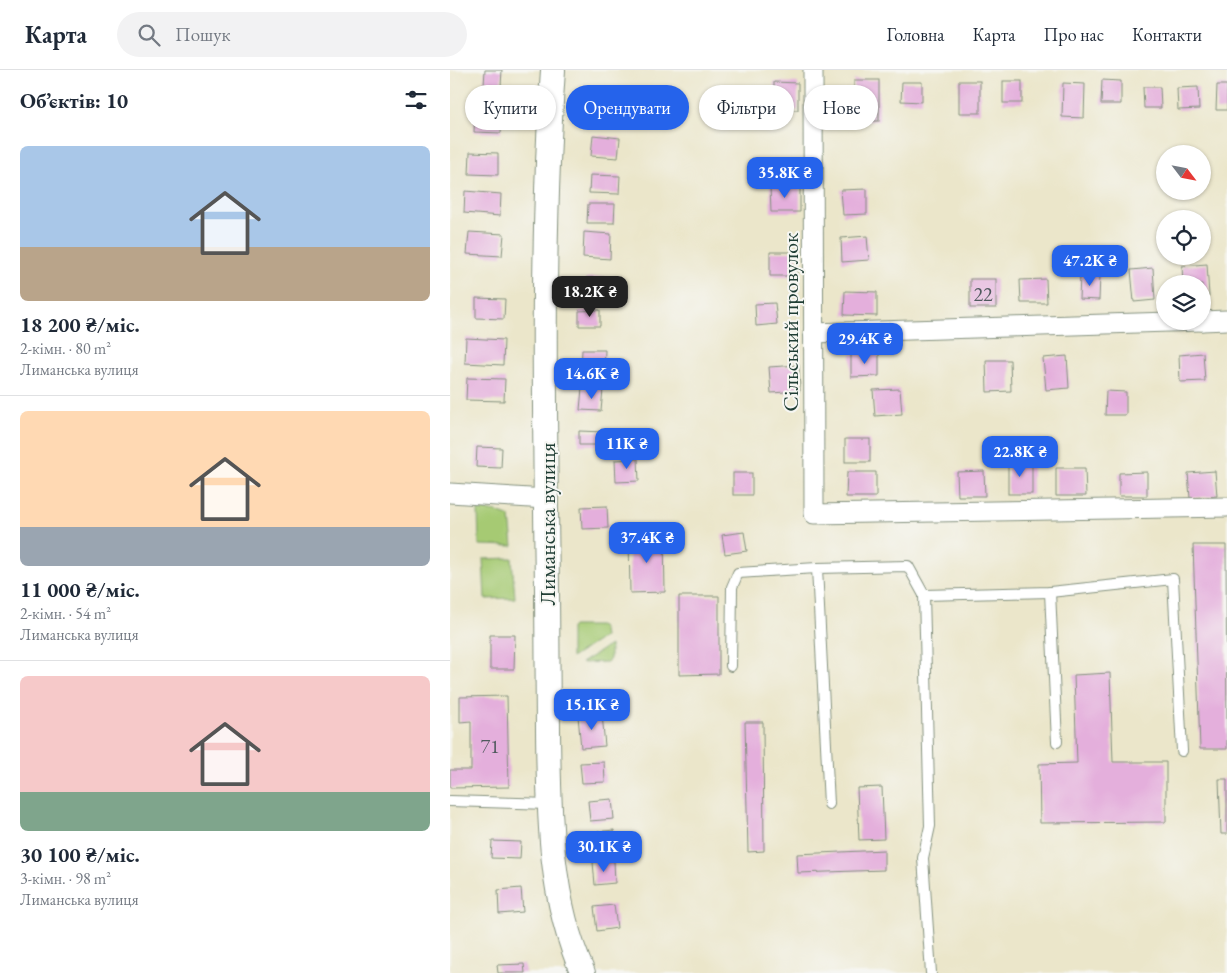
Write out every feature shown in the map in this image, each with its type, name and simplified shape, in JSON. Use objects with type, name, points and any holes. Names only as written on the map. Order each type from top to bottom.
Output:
[{"type":"street","name":"Лиманська вулиця","points":[[553,70],[549,136],[546,499],[549,804],[558,888],[566,928],[583,973]]},
{"type":"street","name":"Сільський провулок","points":[[813,70],[814,514],[1227,506]]},
{"type":"street","points":[[1211,321],[1227,320]]},
{"type":"street","points":[[813,333],[1156,322]]},
{"type":"street","points":[[450,493],[546,499]]},
{"type":"lane","points":[[731,666],[732,587],[738,573],[817,568],[908,566],[924,595],[930,826],[923,858],[931,973]]},
{"type":"lane","points":[[817,568],[829,804]]},
{"type":"lane","points":[[924,595],[1050,592],[1173,579],[1182,751]]},
{"type":"lane","points":[[1050,592],[1057,742]]},
{"type":"lane","points":[[450,801],[549,804]]},
{"type":"green space","points":[[478,509],[497,512],[510,517],[513,546],[479,545]]},
{"type":"green space","points":[[512,558],[515,598],[485,599],[483,559]]},
{"type":"green space","points":[[573,626],[600,626],[604,637],[571,658],[571,628]]},
{"type":"green space","points":[[610,645],[610,659],[607,662],[581,663]]},
{"type":"building","points":[[485,70],[502,70],[501,85],[484,85]]},
{"type":"building","points":[[854,80],[879,80],[879,121],[878,85],[854,85]]},
{"type":"building","points":[[1102,80],[1121,81],[1121,104],[1101,104]]},
{"type":"building","points":[[959,81],[980,81],[980,113],[959,113]]},
{"type":"building","points":[[1003,81],[1022,81],[1022,103],[1003,103]]},
{"type":"building","points":[[774,82],[798,83],[798,110],[794,110],[794,85],[774,85]]},
{"type":"building","points":[[902,82],[922,82],[922,102],[901,101]]},
{"type":"building","points":[[1063,83],[1085,84],[1084,118],[1062,117]]},
{"type":"building","points":[[1217,85],[1227,85],[1227,110],[1216,110]]},
{"type":"building","points":[[1143,87],[1160,87],[1161,108],[1144,108]]},
{"type":"building","points":[[1198,87],[1199,109],[1178,110],[1177,88]]},
{"type":"building","points":[[474,130],[501,130],[501,133],[474,132]]},
{"type":"building","points":[[593,135],[620,138],[618,158],[591,156]]},
{"type":"building","points":[[470,152],[498,153],[498,175],[469,174]]},
{"type":"building","points":[[590,175],[620,176],[619,194],[589,193]]},
{"type":"building","points":[[800,185],[800,212],[771,212],[770,186]]},
{"type":"building","points":[[867,189],[867,214],[843,215],[841,190]]},
{"type":"building","points":[[465,191],[501,194],[500,216],[464,213]]},
{"type":"building","points":[[588,204],[615,204],[614,223],[587,223]]},
{"type":"building","points":[[469,232],[504,234],[502,256],[467,254]]},
{"type":"building","points":[[584,232],[611,234],[610,259],[583,257]]},
{"type":"building","points":[[867,236],[869,260],[842,262],[841,238]]},
{"type":"building","points":[[770,252],[796,252],[797,276],[770,276]]},
{"type":"building","points":[[1207,265],[1208,275],[1182,275],[1182,266]]},
{"type":"building","points":[[1153,268],[1155,300],[1134,302],[1131,270]]},
{"type":"building","points":[[1080,275],[1100,275],[1099,300],[1079,299]]},
{"type":"building","points":[[608,277],[609,299],[587,299],[586,278]]},
{"type":"building","points":[[970,279],[996,279],[996,308],[970,308]]},
{"type":"building","points":[[1046,279],[1047,303],[1021,303],[1020,280]]},
{"type":"building","points":[[845,291],[877,292],[877,316],[844,315]]},
{"type":"building","points":[[476,298],[505,299],[504,319],[476,318]]},
{"type":"building","points":[[775,303],[777,324],[756,326],[755,304]]},
{"type":"building","points":[[600,310],[600,326],[579,326],[579,311]]},
{"type":"building","points":[[466,338],[504,340],[503,365],[465,363]]},
{"type":"building","points":[[582,350],[605,350],[604,370],[581,370]]},
{"type":"building","points":[[879,353],[879,376],[851,377],[851,354]]},
{"type":"building","points":[[1203,353],[1205,381],[1180,382],[1179,355]]},
{"type":"building","points":[[1067,356],[1069,388],[1046,390],[1043,358]]},
{"type":"building","points":[[986,360],[1010,360],[1011,391],[987,392]]},
{"type":"building","points":[[799,365],[800,391],[771,393],[769,367]]},
{"type":"building","points":[[467,378],[505,379],[504,401],[466,400]]},
{"type":"building","points":[[582,388],[603,389],[601,411],[580,410]]},
{"type":"building","points":[[900,389],[902,414],[875,416],[873,390]]},
{"type":"building","points":[[1106,391],[1126,392],[1126,415],[1105,415]]},
{"type":"building","points":[[579,431],[604,432],[604,445],[579,445]]},
{"type":"building","points":[[845,439],[870,439],[870,462],[845,462]]},
{"type":"building","points":[[477,447],[502,448],[501,468],[476,467]]},
{"type":"building","points":[[638,459],[639,481],[616,482],[615,460]]},
{"type":"building","points":[[1008,462],[1032,462],[1032,494],[1008,494]]},
{"type":"building","points":[[1056,468],[1085,468],[1086,496],[1056,496]]},
{"type":"building","points":[[984,471],[985,496],[958,496],[957,472]]},
{"type":"building","points":[[1215,471],[1217,496],[1190,498],[1188,473]]},
{"type":"building","points":[[847,472],[876,472],[876,497],[846,497]]},
{"type":"building","points":[[1147,472],[1147,496],[1119,496],[1119,473]]},
{"type":"building","points":[[733,473],[752,473],[752,495],[733,495]]},
{"type":"building","points":[[607,506],[608,528],[582,529],[581,507]]},
{"type":"building","points":[[744,532],[747,551],[725,554],[722,535]]},
{"type":"building","points":[[664,535],[665,592],[630,593],[629,536]]},
{"type":"building","points":[[1193,545],[1226,545],[1227,749],[1200,749]]},
{"type":"building","points":[[679,596],[719,596],[719,674],[679,675]]},
{"type":"building","points":[[490,635],[515,635],[514,669],[490,669]]},
{"type":"building","points":[[1110,673],[1113,762],[1166,762],[1166,822],[1040,823],[1039,764],[1077,763],[1074,675]]},
{"type":"building","points":[[507,696],[509,787],[450,788],[450,770],[471,770],[471,721],[460,722],[460,697]]},
{"type":"building","points":[[602,714],[605,746],[581,748],[578,716]]},
{"type":"building","points":[[745,722],[763,722],[764,851],[748,852]]},
{"type":"building","points":[[604,762],[605,782],[582,783],[580,763]]},
{"type":"building","points":[[1219,779],[1227,779],[1227,834],[1221,834]]},
{"type":"building","points":[[882,787],[884,839],[859,840],[857,788]]},
{"type":"building","points":[[612,799],[614,819],[590,821],[588,801]]},
{"type":"building","points":[[614,830],[617,853],[588,856],[585,833]]},
{"type":"building","points":[[492,841],[521,842],[520,859],[491,858]]},
{"type":"building","points":[[884,850],[884,870],[798,873],[797,854]]},
{"type":"building","points":[[614,861],[615,883],[595,885],[593,862]]},
{"type":"building","points":[[521,888],[523,912],[499,914],[498,890]]},
{"type":"building","points":[[614,905],[617,928],[597,931],[594,907]]},
{"type":"building","points":[[524,964],[525,973],[498,973],[497,965]]}]
